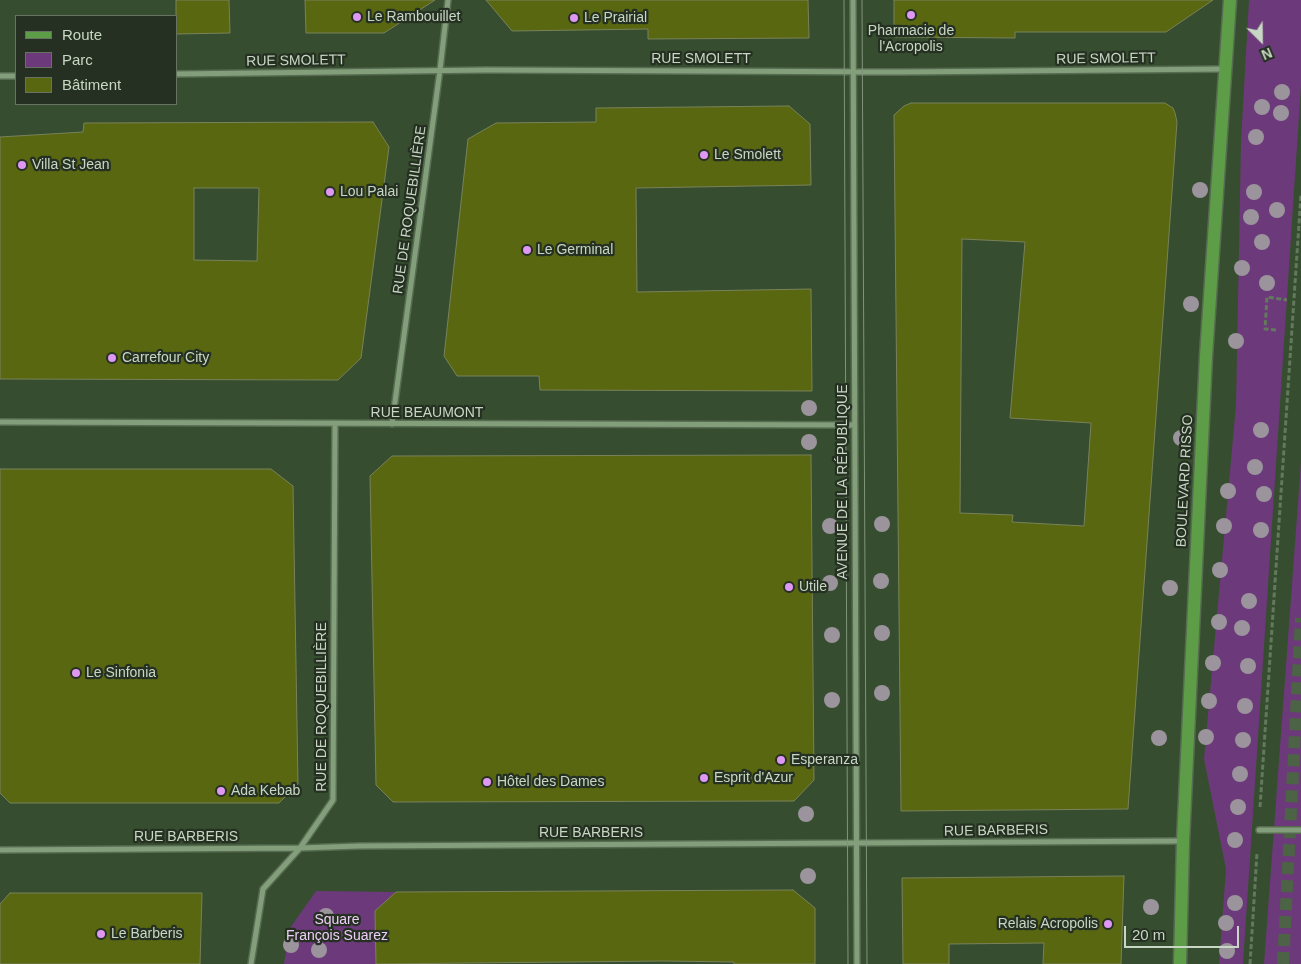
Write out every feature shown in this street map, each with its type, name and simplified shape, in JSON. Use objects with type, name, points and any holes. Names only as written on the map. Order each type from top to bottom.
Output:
[{"type":"main road","name":"BOULEVARD RISSO","points":[[1180,964],[1183,841],[1206,356],[1230,0]]},
{"type":"street","name":"RUE DE ROQUEBILLIÈRE","points":[[392,424],[448,0]]},
{"type":"street","name":"AVENUE DE LA RÉPUBLIQUE","points":[[853,0],[857,964]]},
{"type":"street","name":"RUE SMOLETT","points":[[178,74],[440,70],[903,72],[1226,69]]},
{"type":"street","points":[[0,76],[15,76]]},
{"type":"street","name":"RUE BEAUMONT","points":[[0,422],[854,424]]},
{"type":"street","name":"RUE DE ROQUEBILLIÈRE","points":[[251,964],[263,889],[300,848],[332,800],[335,424]]},
{"type":"street","points":[[1259,830],[1301,830]]},
{"type":"street","name":"RUE BARBERIS","points":[[0,850],[1183,841]]},
{"type":"path","points":[[1250,964],[1301,194]]},
{"type":"path","points":[[1276,330],[1265,329],[1267,297],[1287,300]]},
{"type":"green space","points":[[1249,0],[1301,0],[1301,85],[1243,964],[1219,964],[1226,869],[1204,759],[1236,405],[1241,142]]},
{"type":"green space","points":[[1301,462],[1301,964],[1264,964]]},
{"type":"green space","name":"Square François Suarez","points":[[316,891],[396,892],[375,911],[376,964],[284,964],[290,928]]},
{"type":"building","points":[[176,0],[229,0],[230,33],[178,34],[178,15],[176,15]]},
{"type":"building","name":"Le Rambouillet","points":[[305,0],[435,0],[384,33],[306,33]]},
{"type":"building","points":[[486,0],[808,0],[809,38],[648,39],[648,29],[512,31]]},
{"type":"building","points":[[894,0],[1213,0],[1166,32],[1015,32],[1015,38],[894,37]]},
{"type":"building","points":[[911,103],[1165,103],[1173,108],[1175,113],[1177,122],[1128,809],[901,811],[894,115],[904,106]],"holes":[[[962,239],[1025,242],[1010,418],[1091,423],[1084,526],[1012,522],[1013,515],[960,513]]]},
{"type":"building","points":[[789,106],[810,124],[811,185],[636,188],[637,292],[811,289],[812,391],[540,390],[539,376],[457,376],[444,356],[468,139],[496,123],[596,122],[596,108]]},
{"type":"building","points":[[373,122],[389,147],[361,358],[338,380],[0,379],[0,137],[83,132],[84,123]],"holes":[[[194,188],[259,188],[257,261],[194,260]]]},
{"type":"building","points":[[811,455],[814,780],[794,801],[393,802],[376,785],[370,476],[392,456]]},
{"type":"building","points":[[0,469],[271,469],[293,486],[298,784],[279,803],[10,803],[0,793]]},
{"type":"building","points":[[1124,876],[1121,964],[1043,964],[1044,943],[949,944],[949,964],[903,964],[902,878]]},
{"type":"building","points":[[793,890],[815,908],[815,964],[734,964],[734,962],[663,961],[376,964],[375,911],[396,892]]},
{"type":"building","name":"Le Barberis","points":[[10,893],[202,893],[200,964],[0,964],[0,904]]},
{"type":"tunnel","points":[[1283,964],[1301,618]]},
{"type":"tram line","points":[[844,0],[848,964]]},
{"type":"tram line","points":[[862,0],[867,964]]},
{"type":"place","name":"Pharmacie de l'Acropolis","points":[[911,15]]},
{"type":"place","name":"Le Rambouillet","points":[[357,17]]},
{"type":"place","name":"Le Prairial","points":[[574,18]]},
{"type":"place","name":"Le Smolett","points":[[704,155]]},
{"type":"place","name":"Villa St Jean","points":[[22,165]]},
{"type":"place","name":"Lou Palai","points":[[330,192]]},
{"type":"place","name":"Le Germinal","points":[[527,250]]},
{"type":"place","name":"Carrefour City","points":[[112,358]]},
{"type":"place","name":"Utile","points":[[789,587]]},
{"type":"place","name":"Le Sinfonia","points":[[76,673]]},
{"type":"place","name":"Esperanza","points":[[781,760]]},
{"type":"place","name":"Esprit d'Azur","points":[[704,778]]},
{"type":"place","name":"Hôtel des Dames","points":[[487,782]]},
{"type":"place","name":"Ada Kebab","points":[[221,791]]},
{"type":"place","name":"Relais Acropolis","points":[[1108,924]]},
{"type":"place","name":"Le Barberis","points":[[101,934]]}]
